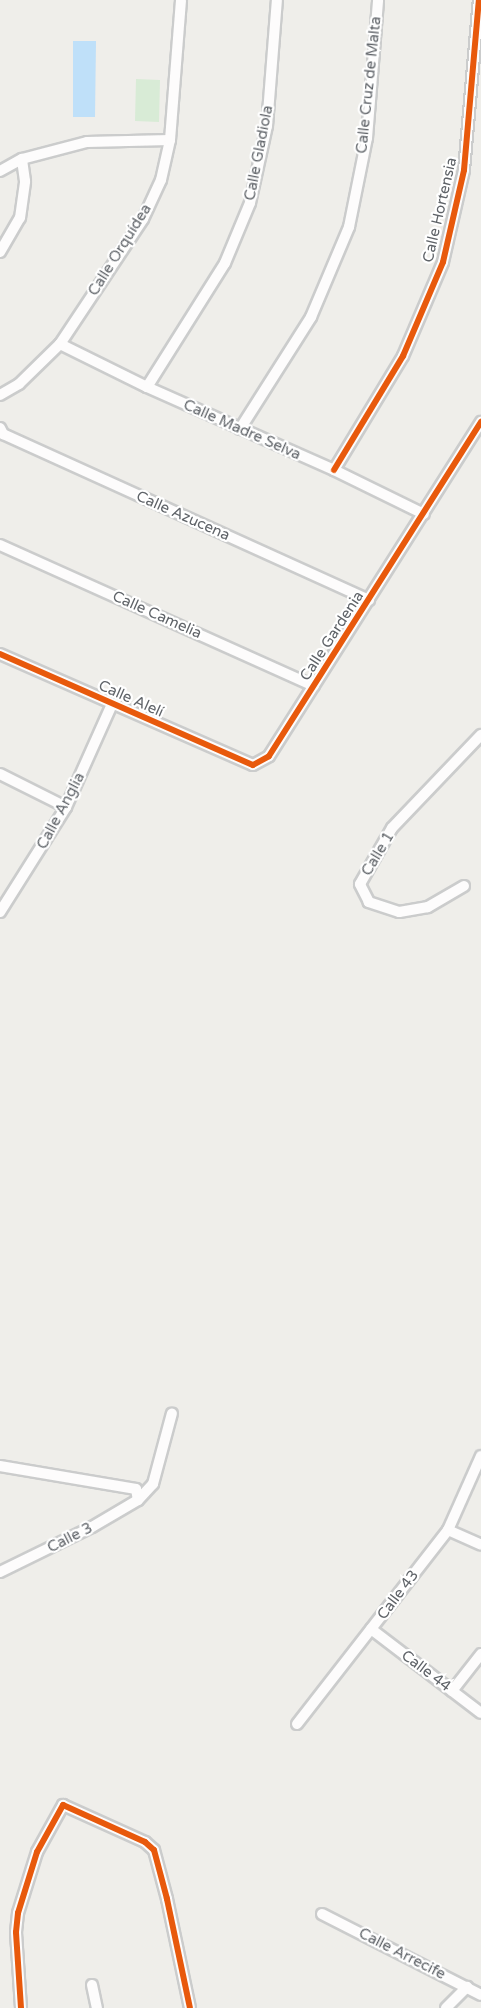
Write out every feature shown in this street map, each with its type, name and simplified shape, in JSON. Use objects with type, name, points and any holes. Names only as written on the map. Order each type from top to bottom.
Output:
[{"type":"street","name":"Calle Orquídea","points":[[0,395],[19,384],[60,344],[143,219],[161,180],[170,141],[180,0]]},
{"type":"street","name":"Calle Gladiola","points":[[147,387],[225,263],[250,203],[267,126],[277,0]]},
{"type":"street","name":"Calle Cruz de Malta","points":[[240,429],[311,317],[349,227],[366,138],[378,0]]},
{"type":"street","name":"Calle Hortensia","points":[[334,470],[403,356],[443,262],[464,170],[479,0]]},
{"type":"street","points":[[0,171],[22,159],[87,142],[170,141]]},
{"type":"street","points":[[0,252],[21,218],[25,181],[22,159]]},
{"type":"street","name":"Calle Madre Selva","points":[[60,344],[147,387],[334,470],[424,514]]},
{"type":"street","name":"Calle Gardenia","points":[[254,765],[269,756],[481,422]]},
{"type":"street","name":"Calle Azucena","points":[[0,428],[3,434],[369,600]]},
{"type":"street","name":"Calle Camelia","points":[[0,545],[314,686]]},
{"type":"street","name":"Calle Alelí","points":[[0,654],[254,765]]},
{"type":"street","name":"Calle Anglia","points":[[0,912],[66,807],[112,704]]},
{"type":"street","name":"Calle 1","points":[[464,886],[428,907],[399,912],[369,902],[360,884],[392,828],[481,735]]},
{"type":"street","points":[[0,774],[66,807]]},
{"type":"street","points":[[138,1500],[153,1484],[172,1413]]},
{"type":"street","name":"Calle 43","points":[[297,1724],[448,1530],[481,1456]]},
{"type":"street","points":[[0,1466],[136,1489],[138,1500]]},
{"type":"street","name":"Calle 3","points":[[0,1572],[92,1527],[138,1500]]},
{"type":"street","points":[[448,1530],[481,1545]]},
{"type":"street","name":"Calle 44","points":[[371,1629],[481,1713]]},
{"type":"street","points":[[452,1691],[481,1654]]},
{"type":"street","points":[[21,2008],[16,1932],[18,1913],[37,1852],[63,1805],[144,1842],[154,1850],[190,2008]]},
{"type":"street","name":"Calle Arrecife","points":[[322,1914],[481,1995]]},
{"type":"street","points":[[92,1985],[97,2008]]},
{"type":"street","points":[[446,2008],[467,1987]]},
{"type":"green space","points":[[136,79],[160,80],[159,122],[135,121]]},
{"type":"water","points":[[73,41],[96,41],[95,117],[73,117]]},
{"type":"cycle path","points":[[334,470],[403,356],[443,262],[464,170],[479,0]]},
{"type":"cycle path","points":[[0,654],[253,765],[269,756],[481,422]]},
{"type":"cycle path","points":[[21,2008],[16,1932],[18,1913],[37,1852],[63,1805],[145,1842],[154,1850],[190,2008]]}]
